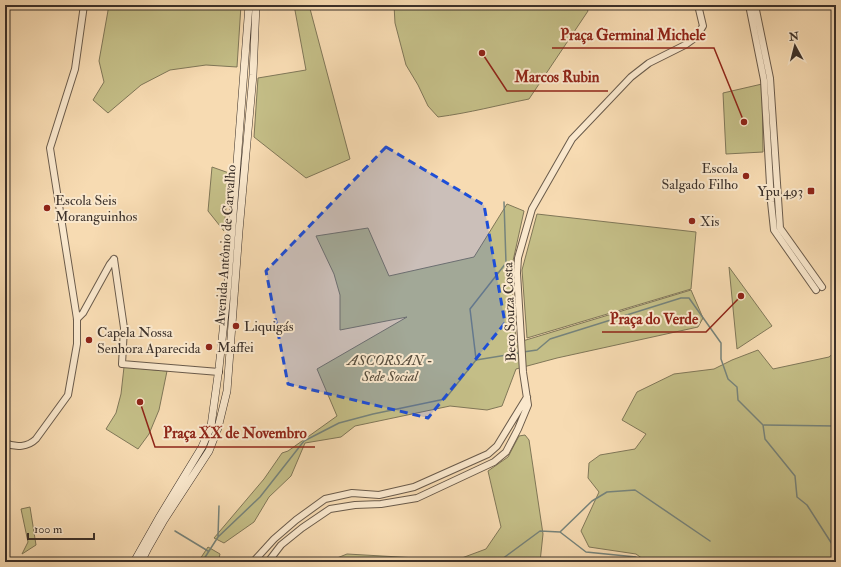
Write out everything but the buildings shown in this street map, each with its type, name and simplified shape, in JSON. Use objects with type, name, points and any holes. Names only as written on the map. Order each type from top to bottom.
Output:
[{"type":"main road","name":"Avenida Antônio de Carvalho","points":[[134,562],[202,447],[211,426],[219,372],[227,294],[249,5]]},
{"type":"main road","name":"Avenida Antônio de Carvalho","points":[[141,562],[164,520],[209,451],[218,428],[228,383],[239,231],[253,75],[256,5]]},
{"type":"main road","points":[[243,74],[253,75]]},
{"type":"main road","points":[[242,82],[252,82]]},
{"type":"main road","points":[[220,361],[222,370],[229,373]]},
{"type":"main road","points":[[219,372],[225,375],[228,383]]},
{"type":"street","points":[[5,443],[15,446],[22,446],[32,443],[68,395],[77,344],[77,319],[50,148],[75,69],[84,5]]},
{"type":"street","name":"Beco Souza Costa","points":[[381,504],[417,498],[494,462],[506,452],[518,430],[528,405],[523,372],[517,273],[518,258],[532,209],[572,139],[577,133],[631,77],[649,63],[685,45],[696,37],[704,26],[698,5]]},
{"type":"street","points":[[749,5],[764,80],[774,230],[819,289],[780,227],[770,78],[755,5]]},
{"type":"street","points":[[77,319],[84,313],[114,259],[124,328],[122,364],[219,372]]},
{"type":"street","points":[[253,562],[274,539],[296,520],[325,499],[352,492],[379,495],[414,487],[488,454],[497,446],[527,396]]},
{"type":"street","points":[[268,562],[281,545],[302,528],[330,509],[354,505],[381,504],[379,495]]},
{"type":"street","points":[[296,520],[302,528]]},
{"type":"highlighted area","points":[[386,147],[484,205],[505,323],[428,418],[288,384],[266,271]]},
{"type":"green space","points":[[109,5],[241,5],[237,67],[206,65],[170,70],[141,85],[108,113],[93,100],[104,82],[99,61]]},
{"type":"green space","points":[[294,5],[309,5],[350,159],[306,178],[254,137],[258,78],[306,70]]},
{"type":"green space","points":[[394,5],[586,5],[588,11],[529,99],[438,117],[428,106],[406,65],[395,23]]},
{"type":"green space","points":[[762,84],[763,152],[726,154],[723,93]]},
{"type":"green space","points":[[212,167],[229,173],[224,231],[208,211]]},
{"type":"green space","name":"ASCORSAN - Sede Social","points":[[507,204],[524,211],[511,270],[516,343],[691,290],[703,318],[698,327],[557,358],[516,369],[502,406],[487,410],[450,406],[355,426],[341,437],[305,443],[291,476],[269,497],[254,522],[224,543],[214,538],[264,479],[282,453],[288,451],[337,416],[317,369],[407,317],[340,330],[340,295],[334,274],[316,236],[368,228],[389,276],[474,257]]},
{"type":"green space","points":[[537,214],[696,232],[691,289],[527,338],[522,270]]},
{"type":"green space","points":[[729,267],[772,326],[737,349]]},
{"type":"green space","points":[[758,350],[773,369],[829,357],[836,351],[836,562],[647,562],[636,554],[589,547],[581,531],[599,492],[588,478],[589,463],[600,455],[635,449],[646,434],[622,420],[637,392],[674,374],[714,369]]},
{"type":"green space","points":[[124,367],[167,371],[159,410],[149,434],[138,449],[106,429],[116,413],[121,394]]},
{"type":"green space","points":[[525,435],[529,440],[543,534],[540,562],[451,562],[486,549],[501,527],[488,471],[508,457],[519,436]]},
{"type":"green space","points":[[30,507],[36,545],[22,554],[28,542],[21,509]]},
{"type":"green space","points":[[208,547],[220,554],[218,562],[198,562]]},
{"type":"green space","points":[[347,554],[417,558],[440,562],[327,562]]},
{"type":"waterway","points":[[476,359],[470,309],[506,263],[504,202]]},
{"type":"waterway","points":[[523,352],[537,350],[550,339],[681,298],[689,298],[721,343],[721,359],[728,379],[737,387],[738,400],[763,425],[765,439],[795,476],[797,497],[807,505],[836,548]]},
{"type":"waterway","points":[[202,562],[218,537],[260,497],[304,441],[339,423],[373,414],[445,399],[476,360],[519,353]]},
{"type":"waterway","points":[[764,425],[836,426]]},
{"type":"waterway","points":[[560,532],[592,501],[607,492],[635,490],[710,541]]},
{"type":"waterway","points":[[218,536],[219,506]]},
{"type":"waterway","points":[[175,531],[208,551]]},
{"type":"waterway","points":[[498,562],[540,531],[560,532],[586,552],[636,557],[638,562]]},
{"type":"place","name":"Marcos Rubin","points":[[482,53]]},
{"type":"place","name":"Praça Germinal Michele","points":[[744,122]]},
{"type":"place","name":"Escola Salgado Filho","points":[[746,176]]},
{"type":"place","name":"Ypu 493","points":[[811,191]]},
{"type":"place","name":"Escola Seis Moranguinhos","points":[[47,208]]},
{"type":"place","name":"Xis","points":[[692,221]]},
{"type":"place","name":"Praça do Verde","points":[[741,296]]},
{"type":"place","name":"Liquigás","points":[[236,326]]},
{"type":"place","name":"Capela Nossa Senhora Aparecida","points":[[89,340]]},
{"type":"place","name":"Maffei","points":[[209,347]]},
{"type":"place","name":"Praça XX de Novembro","points":[[140,402]]}]
